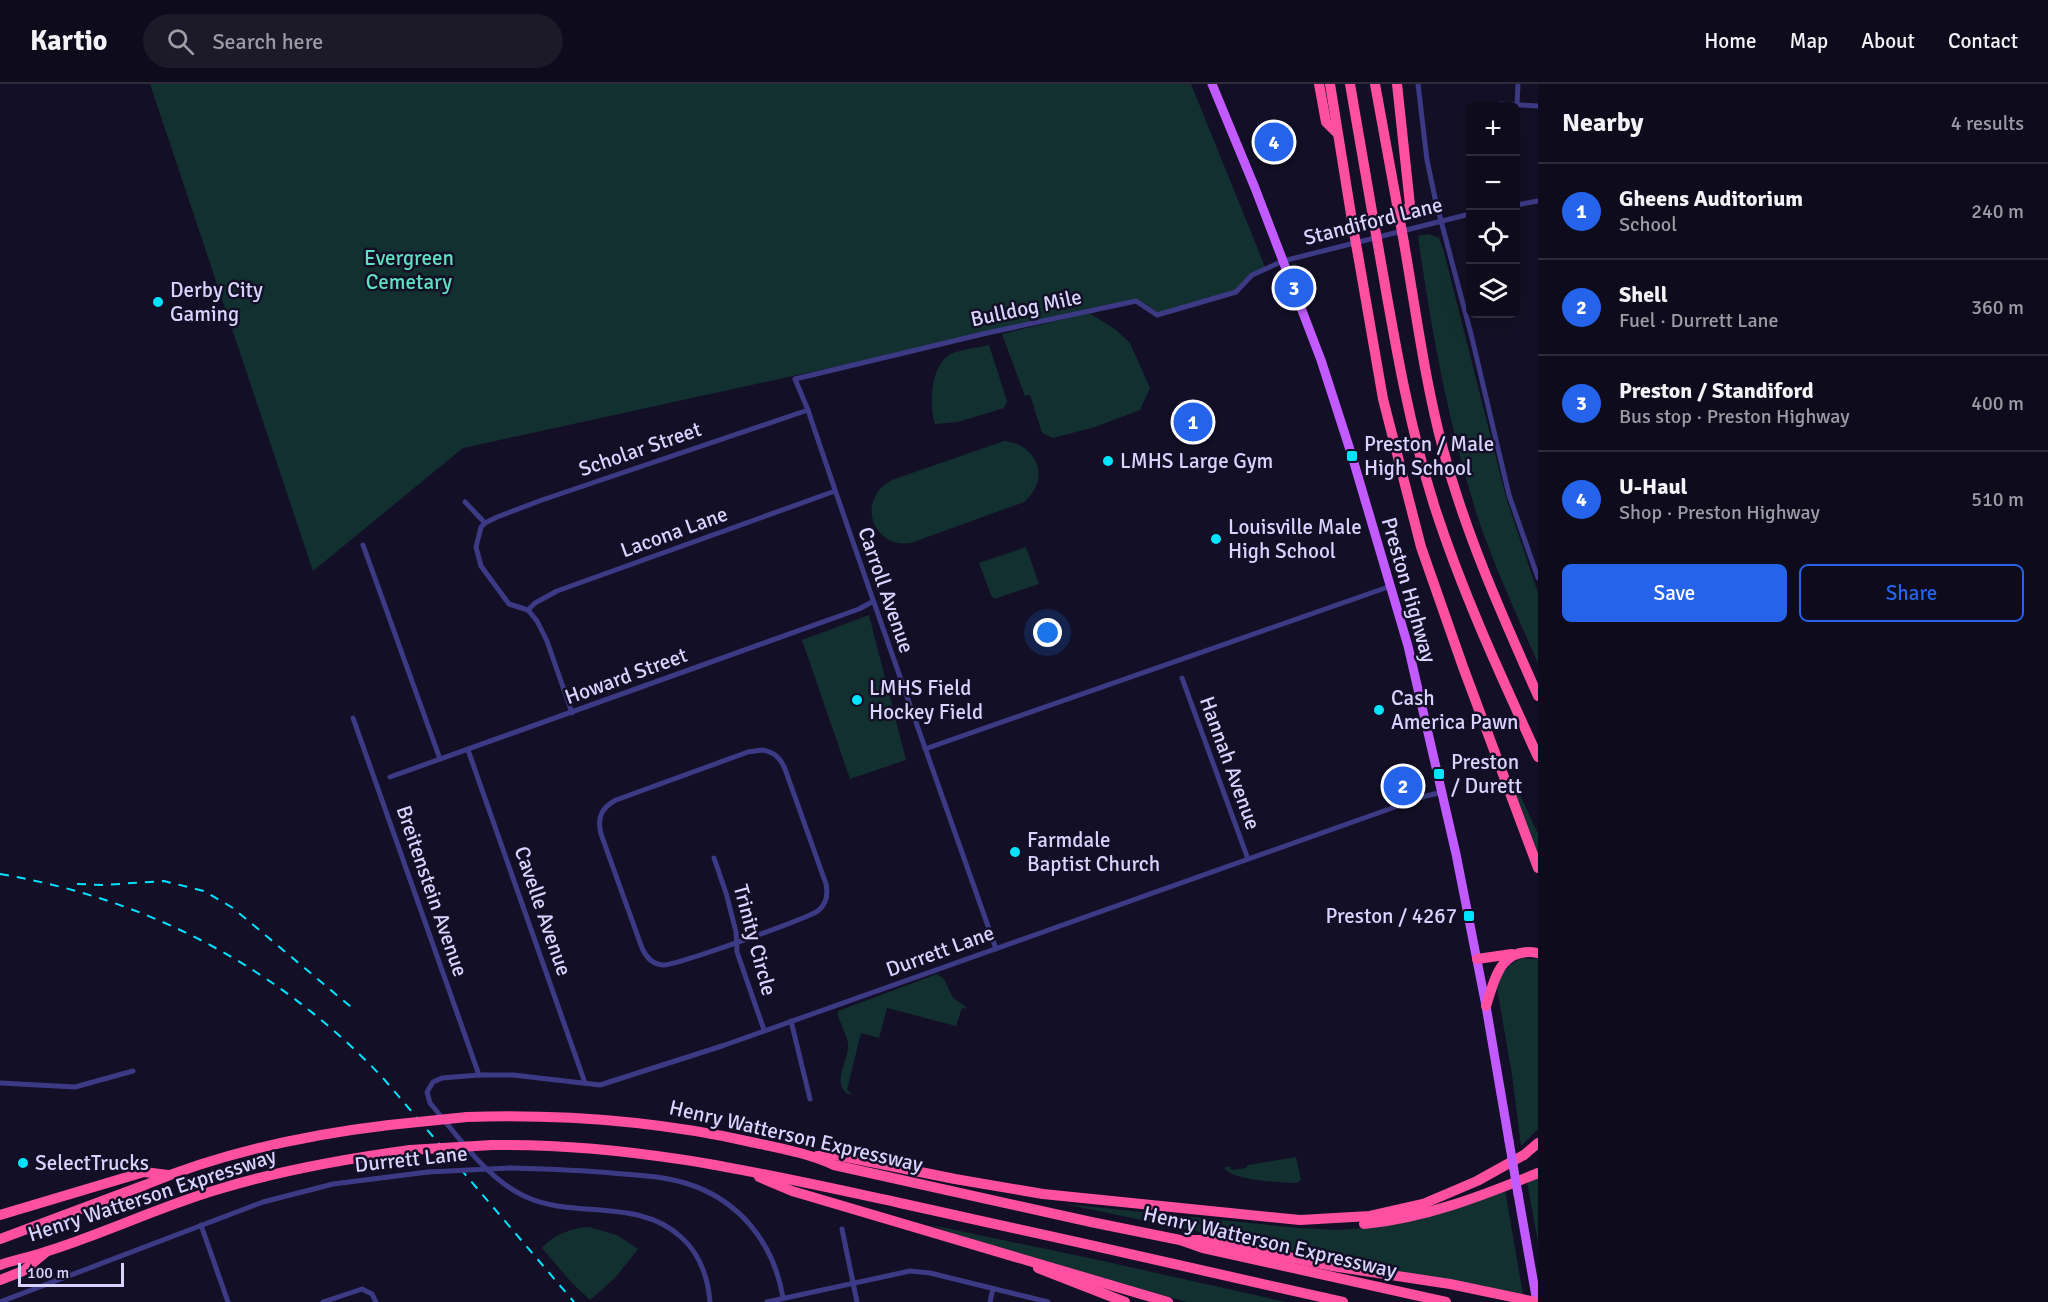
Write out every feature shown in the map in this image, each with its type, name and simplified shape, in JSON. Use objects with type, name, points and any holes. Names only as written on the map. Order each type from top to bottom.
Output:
[{"type":"highway","points":[[1319,84],[1326,122],[1336,132]]},
{"type":"highway","points":[[1330,84],[1336,132],[1383,399],[1421,547],[1538,868]]},
{"type":"highway","points":[[1350,84],[1406,401],[1434,504],[1473,612],[1538,757]]},
{"type":"highway","points":[[1375,84],[1426,375],[1443,449],[1458,503],[1475,551],[1538,696]]},
{"type":"highway","points":[[1397,84],[1410,205],[1400,221]]},
{"type":"highway","points":[[1477,959],[1528,951],[1538,953]]},
{"type":"highway","points":[[1486,1006],[1500,967],[1515,954]]},
{"type":"highway","name":"Henry Watterson Expressway","points":[[0,1239],[168,1175],[274,1144],[339,1131],[389,1125],[468,1117],[532,1116],[620,1120],[702,1131],[814,1156],[834,1165],[1180,1240],[1203,1248],[1446,1302]]},
{"type":"highway","points":[[1515,1158],[1538,1135]]},
{"type":"highway","points":[[814,1156],[836,1155],[1043,1194],[1300,1220],[1358,1218],[1409,1208],[1464,1187],[1524,1155],[1538,1143]]},
{"type":"highway","name":"Henry Watterson Expressway","points":[[0,1265],[47,1252],[177,1203],[244,1182],[329,1162],[410,1150],[492,1145],[566,1146],[668,1156],[795,1179],[1343,1302]]},
{"type":"highway","points":[[736,1168],[792,1191],[1168,1302]]},
{"type":"highway","points":[[0,1215],[144,1172],[168,1175]]},
{"type":"highway","points":[[1300,1220],[1315,1225],[1341,1226],[1405,1218],[1453,1205],[1538,1173]]},
{"type":"highway","points":[[1180,1240],[1205,1240],[1332,1266],[1450,1284],[1537,1302]]},
{"type":"highway","points":[[0,1280],[23,1271],[47,1252]]},
{"type":"highway","points":[[1025,1259],[1042,1272],[1125,1302]]},
{"type":"main road","name":"Preston Highway","points":[[1212,84],[1321,360],[1408,646],[1443,792],[1477,959],[1537,1302]]},
{"type":"street","points":[[1418,84],[1427,160],[1441,221],[1509,495],[1538,578]]},
{"type":"street","points":[[1517,102],[1518,84]]},
{"type":"street","points":[[1520,105],[1538,106]]},
{"type":"street","points":[[1520,204],[1538,201]]},
{"type":"street","name":"Standiford Lane","points":[[1283,261],[1466,215]]},
{"type":"street","name":"Bulldog Mile","points":[[808,410],[795,379],[987,333],[1136,301],[1157,315],[1236,292],[1252,275],[1283,261]]},
{"type":"street","name":"Carroll Avenue","points":[[808,410],[872,602],[947,805],[996,949]]},
{"type":"street","name":"Scholar Street","points":[[485,523],[542,500],[808,410]]},
{"type":"street","name":"Lacona Lane","points":[[528,610],[535,603],[557,591],[835,491]]},
{"type":"street","points":[[465,502],[485,523],[479,533],[476,547],[481,566],[509,604],[528,610],[537,621],[547,641],[572,713]]},
{"type":"street","points":[[363,545],[440,759]]},
{"type":"street","points":[[925,749],[1391,586]]},
{"type":"street","name":"Howard Street","points":[[390,777],[768,643],[872,602]]},
{"type":"street","name":"Hannah Avenue","points":[[1182,678],[1248,859]]},
{"type":"street","name":"Breitenstein Avenue","points":[[353,718],[479,1075]]},
{"type":"street","name":"Cavelle Avenue","points":[[468,750],[585,1083]]},
{"type":"street","points":[[762,750],[779,757],[785,769],[820,866],[827,894],[822,906],[815,914],[737,942],[670,965],[661,965],[649,959],[642,948],[605,845],[599,819],[603,809],[616,800],[748,752],[762,750]]},
{"type":"street","name":"Durrett Lane","points":[[710,1302],[706,1275],[695,1253],[674,1230],[660,1221],[630,1212],[569,1209],[522,1195],[496,1178],[430,1103],[427,1092],[431,1084],[438,1079],[451,1076],[479,1075],[523,1076],[600,1085],[791,1021],[1419,798],[1443,792]]},
{"type":"street","name":"Trinity Circle","points":[[714,858],[736,932],[737,952],[764,1030]]},
{"type":"street","points":[[791,1021],[810,1099]]},
{"type":"street","points":[[0,1083],[75,1087],[133,1071]]},
{"type":"street","name":"Durrett Lane","points":[[0,1302],[263,1202],[297,1192],[358,1180],[428,1172],[511,1168],[569,1169],[654,1177],[683,1182],[709,1192],[738,1212],[763,1241],[777,1273],[783,1298]]},
{"type":"street","points":[[201,1226],[228,1302]]},
{"type":"street","points":[[842,1229],[857,1302]]},
{"type":"street","points":[[766,1302],[909,1271],[930,1273],[1048,1302]]},
{"type":"street","points":[[990,1302],[993,1289]]},
{"type":"street","points":[[323,1302],[356,1290],[367,1290],[376,1302]]},
{"type":"green space","name":"Evergreen Cemetary","points":[[150,84],[1191,84],[1266,269],[1252,275],[1236,292],[1157,315],[1136,301],[463,448],[313,571]]},
{"type":"green space","points":[[1429,234],[1439,238],[1444,252],[1506,497],[1538,593],[1538,663],[1483,531],[1457,444],[1435,340],[1418,236]]},
{"type":"green space","points":[[1089,313],[1115,329],[1130,343],[1150,388],[1140,410],[1095,427],[1053,438],[1042,433],[1030,395],[1025,396],[1002,334]]},
{"type":"green space","points":[[989,345],[1007,401],[1004,408],[958,422],[935,424],[932,407],[933,386],[935,376],[944,359],[951,354]]},
{"type":"green space","points":[[1004,441],[1025,449],[1037,464],[1039,473],[1037,483],[1024,502],[911,543],[897,543],[886,538],[878,530],[873,520],[874,498],[881,488],[892,480]]},
{"type":"green space","points":[[1026,547],[1039,584],[994,599],[979,563]]},
{"type":"green space","name":"LMHS Field Hockey Field","points":[[869,615],[906,760],[850,779],[802,640]]},
{"type":"green space","points":[[1514,782],[1538,834],[1538,859],[1509,785]]},
{"type":"green space","points":[[1521,958],[1538,959],[1538,1129],[1521,1146],[1497,988],[1503,973]]},
{"type":"green space","points":[[937,974],[944,979],[953,998],[965,1006],[966,1009],[962,1008],[956,1026],[887,1008],[879,1038],[861,1033],[847,1090],[852,1094],[847,1094],[841,1082],[841,1076],[848,1043],[838,1011]]},
{"type":"green space","points":[[1296,1157],[1301,1180],[1296,1183],[1237,1176],[1224,1168],[1230,1166],[1231,1170],[1246,1168],[1248,1165]]},
{"type":"green space","points":[[1538,1178],[1538,1242],[1527,1182]]},
{"type":"green space","points":[[1505,1190],[1523,1294],[1349,1263],[1065,1204],[1299,1228],[1340,1230],[1361,1228]]},
{"type":"green space","points":[[931,1225],[1286,1302],[1186,1302],[954,1234]]},
{"type":"green space","points":[[589,1227],[617,1235],[638,1249],[615,1278],[590,1300],[542,1248],[552,1239],[564,1233]]},
{"type":"railway","points":[[0,874],[55,885],[108,901],[159,921],[208,944],[255,972],[300,1003],[343,1039],[383,1078],[574,1302]]},
{"type":"railway","points":[[77,884],[103,885],[164,881],[204,891],[233,908],[351,1007]]},
{"type":"place","name":"U-Haul","points":[[1274,142]]},
{"type":"place","name":"Preston / Standiford","points":[[1294,288]]},
{"type":"place","name":"Derby City Gaming","points":[[158,302]]},
{"type":"place","name":"Gheens Auditorium","points":[[1193,422]]},
{"type":"place","name":"Preston / Male High School","points":[[1352,456]]},
{"type":"place","name":"LMHS Large Gym","points":[[1108,461]]},
{"type":"place","name":"Louisville Male High School","points":[[1216,539]]},
{"type":"place","name":"LMHS Field Hockey Field","points":[[857,700]]},
{"type":"place","name":"Cash America Pawn","points":[[1379,710]]},
{"type":"place","name":"Preston / Durett","points":[[1439,774]]},
{"type":"place","name":"Shell","points":[[1403,786]]},
{"type":"place","name":"Farmdale Baptist Church","points":[[1015,852]]},
{"type":"place","name":"Preston / 4267","points":[[1469,916]]},
{"type":"place","name":"SelectTrucks","points":[[23,1163]]}]
